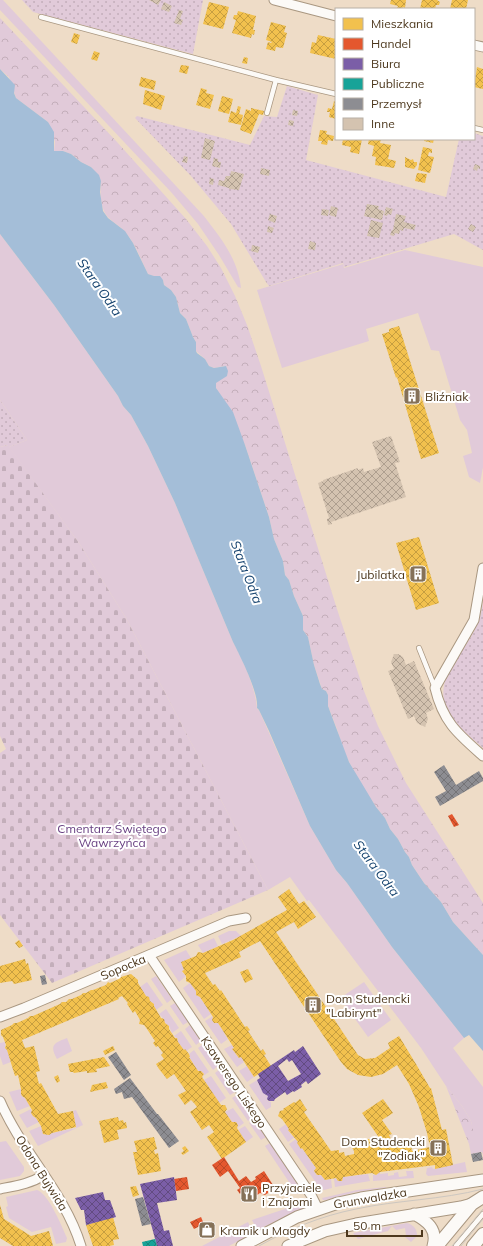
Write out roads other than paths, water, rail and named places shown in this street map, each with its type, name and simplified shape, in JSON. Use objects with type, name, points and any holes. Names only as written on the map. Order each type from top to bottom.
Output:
[{"type":"main road","name":"Grunwaldzka","points":[[472,1204],[483,1197]]},
{"type":"main road","points":[[437,1246],[472,1204]]},
{"type":"main road","points":[[474,1246],[483,1234]]},
{"type":"street","points":[[274,0],[335,16]]},
{"type":"street","points":[[483,568],[474,620],[435,688],[440,706],[447,721],[483,756]]},
{"type":"street","name":"Sopocka","points":[[0,1017],[149,956],[229,921],[246,918]]},
{"type":"street","name":"Ksawerego Liskego","points":[[149,956],[311,1195],[318,1209]]},
{"type":"street","name":"Odona Bujwida","points":[[1,1107],[72,1222],[81,1246]]},
{"type":"street","points":[[0,1189],[27,1184],[44,1176]]},
{"type":"street","name":"Grunwaldzka","points":[[242,1246],[280,1225],[318,1209],[361,1198],[483,1180]]},
{"type":"street","name":"Grunwaldzka","points":[[288,1246],[325,1231],[356,1224],[472,1204]]},
{"type":"street","points":[[414,1214],[429,1223],[435,1238],[433,1246]]},
{"type":"lane","points":[[41,17],[276,80],[335,94]]},
{"type":"lane","points":[[267,113],[276,80]]},
{"type":"lane","points":[[419,648],[435,688]]},
{"type":"lane","points":[[456,1246],[483,1214]]},
{"type":"water","name":"Stara Odra","points":[[0,69],[15,85],[14,93],[16,98],[48,122],[54,132],[54,151],[63,151],[71,154],[81,162],[91,167],[99,175],[101,181],[100,192],[103,211],[108,218],[125,231],[133,243],[148,274],[160,276],[164,285],[171,290],[176,297],[180,313],[186,319],[196,342],[197,353],[205,359],[209,366],[214,368],[226,366],[228,371],[227,376],[216,383],[216,388],[233,412],[245,445],[269,517],[274,539],[283,561],[285,575],[289,580],[303,616],[303,630],[308,637],[320,684],[322,689],[326,691],[328,695],[328,706],[349,762],[424,883],[441,902],[453,922],[483,955],[483,1051],[469,1035],[464,1038],[392,947],[347,883],[336,870],[310,826],[269,731],[257,708],[255,693],[248,675],[175,503],[148,446],[131,415],[123,406],[118,396],[54,305],[0,234]]},
{"type":"tram line","points":[[259,1246],[282,1234],[330,1215],[372,1206],[451,1196],[483,1189]]},
{"type":"tram line","points":[[452,1246],[483,1209]]},
{"type":"tram line","points":[[461,1246],[483,1219]]},
{"type":"place","name":"Bliźniak","points":[[412,396]]},
{"type":"place","name":"Jubilatka","points":[[418,574]]},
{"type":"place","name":"Dom Studencki \"Labirynt\"","points":[[313,1005]]},
{"type":"place","name":"Dom Studencki \"Zodiak\"","points":[[438,1148]]},
{"type":"place","name":"Przyjaciele i Znajomi","points":[[249,1194]]},
{"type":"place","name":"Kramik u Magdy","points":[[207,1230]]},
{"type":"park label","name":"Cmentarz Świętego Wawrzyńca","points":[[112,835]]}]
